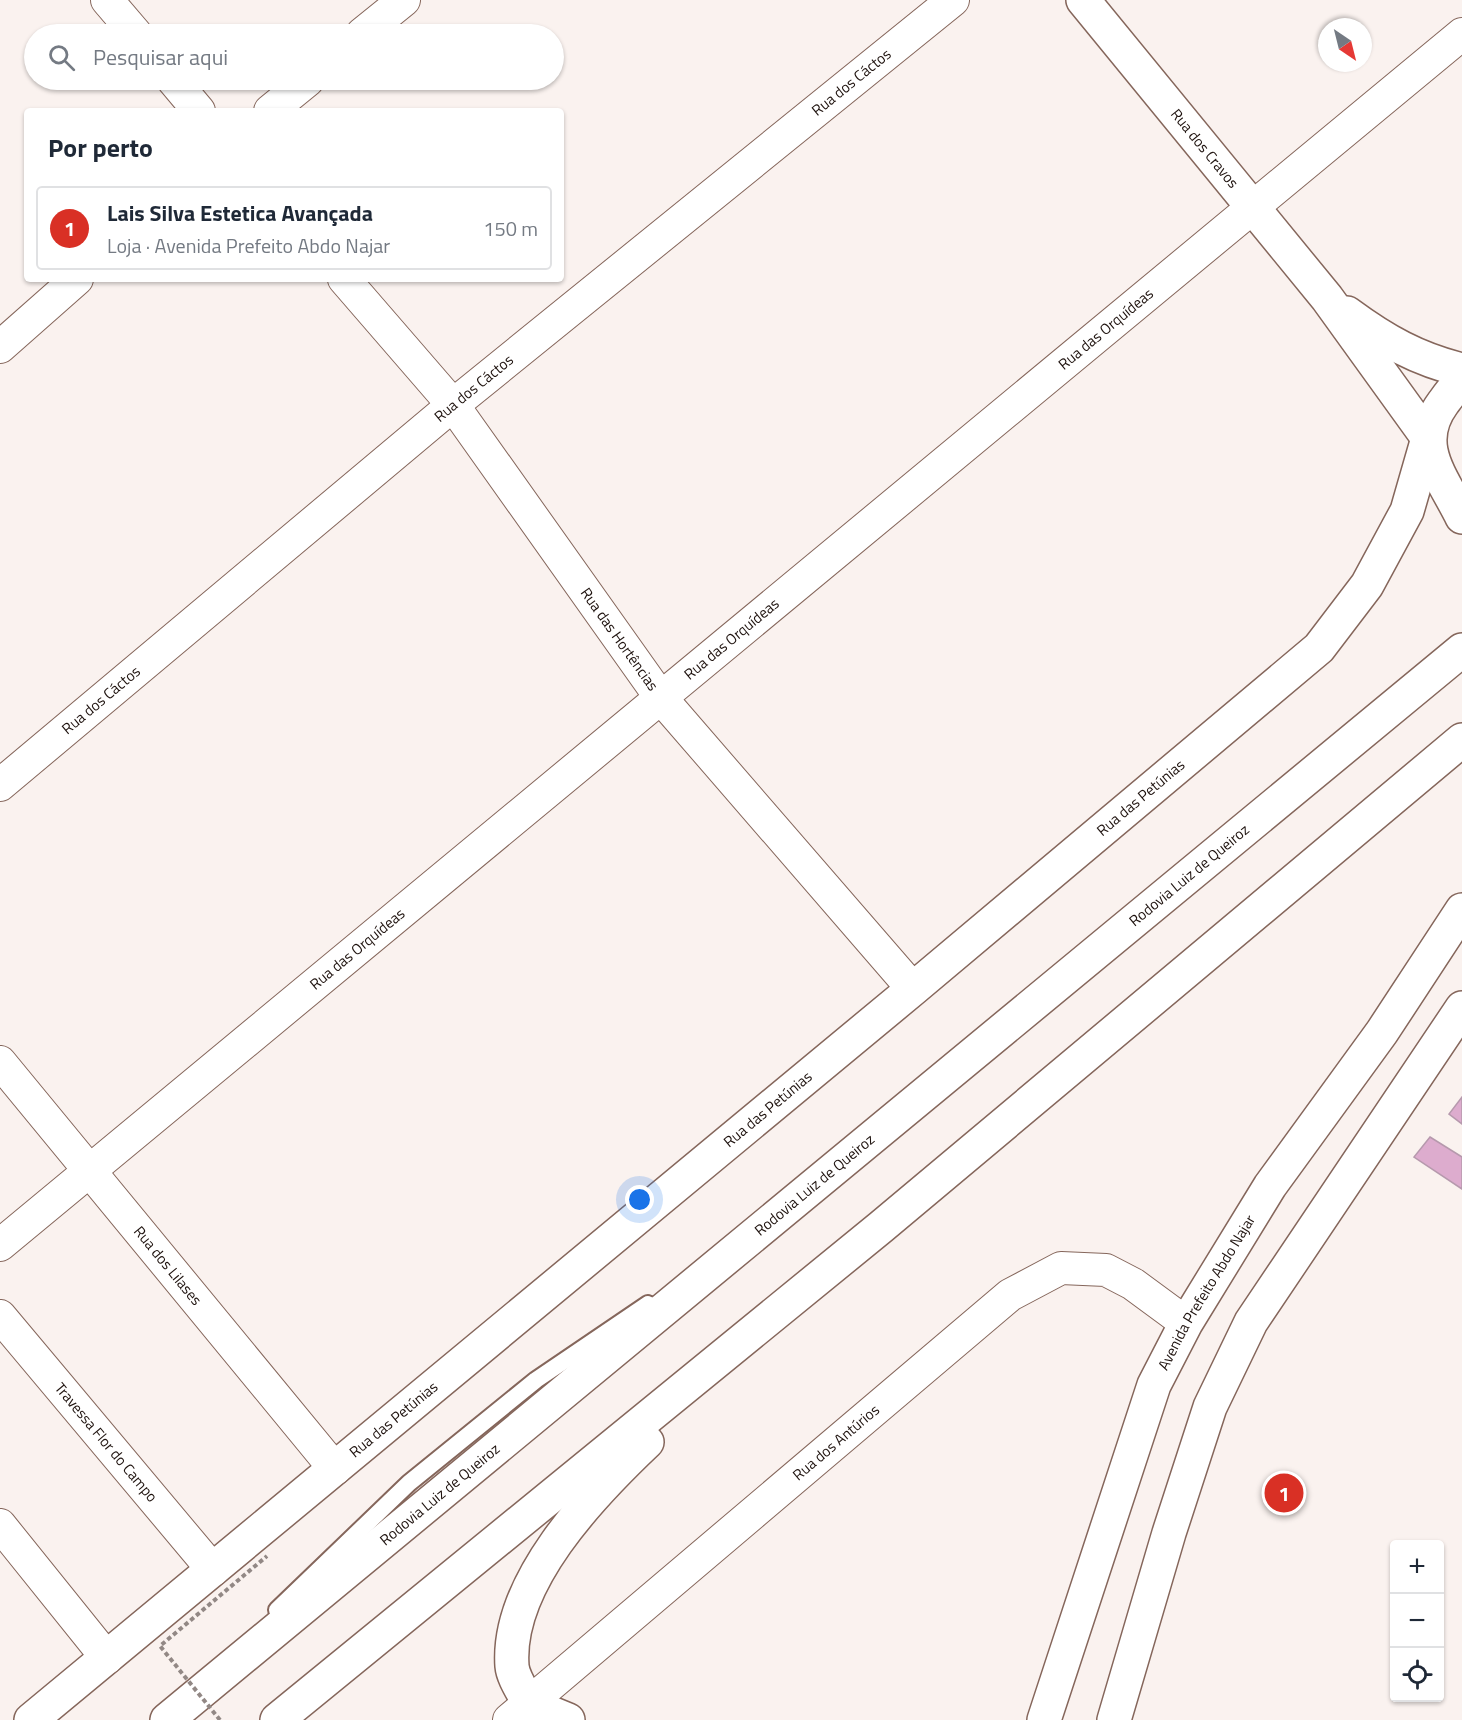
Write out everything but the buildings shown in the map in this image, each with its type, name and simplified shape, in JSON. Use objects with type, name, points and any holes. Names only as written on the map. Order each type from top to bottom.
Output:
[{"type":"main road","name":"Rua dos Cravos","points":[[1083,0],[1327,298],[1428,438]]},
{"type":"main road","name":"Rua dos Cravos","points":[[1327,298],[1374,333],[1401,348],[1428,362],[1462,370]]},
{"type":"main road","points":[[1462,383],[1456,386],[1438,410],[1428,438],[1437,474],[1462,517]]},
{"type":"main road","name":"Rua das Petúnias","points":[[31,1720],[913,989],[1319,648],[1367,585],[1407,511],[1428,438]]},
{"type":"main road","name":"Rodovia Luiz de Queiroz","points":[[164,1720],[1452,658]]},
{"type":"main road","points":[[276,1720],[881,1227],[1454,747]]},
{"type":"main road","name":"Avenida Prefeito Abdo Najar","points":[[1044,1720],[1154,1385],[1186,1323],[1270,1186],[1382,1032],[1462,910]]},
{"type":"main road","points":[[1113,1720],[1169,1533],[1210,1407],[1251,1322],[1462,1008]]},
{"type":"main road","points":[[1337,1193],[1400,1132],[1462,1046]]},
{"type":"main road","points":[[568,1720],[519,1712],[512,1668],[514,1633],[525,1598],[547,1558],[584,1507],[641,1448],[881,1227]]},
{"type":"street","points":[[107,0],[127,24]]},
{"type":"street","points":[[374,24],[404,0]]},
{"type":"street","name":"Rua dos Cáctos","points":[[0,785],[453,405],[953,0]]},
{"type":"street","name":"Rua das Orquídeas","points":[[0,1245],[1462,34]]},
{"type":"street","points":[[181,90],[196,108]]},
{"type":"street","points":[[274,108],[296,90]]},
{"type":"street","points":[[0,347],[74,282]]},
{"type":"street","name":"Rua das Hortências","points":[[347,282],[453,405],[661,698],[913,989]]},
{"type":"street","name":"Rua dos Lilases","points":[[0,1062],[335,1469]]},
{"type":"street","name":"Rua dos Antúrios","points":[[519,1712],[1010,1295],[1061,1268],[1106,1270],[1133,1284],[1186,1323]]},
{"type":"street","name":"Travessa Flor do Campo","points":[[0,1316],[213,1570]]},
{"type":"street","points":[[0,1525],[107,1658]]},
{"type":"lane","points":[[303,1720],[457,1573]]},
{"type":"path","points":[[220,1720],[160,1646],[267,1556]]},
{"type":"place","name":"Lais Silva Estetica Avançada","points":[[1284,1493]]}]
